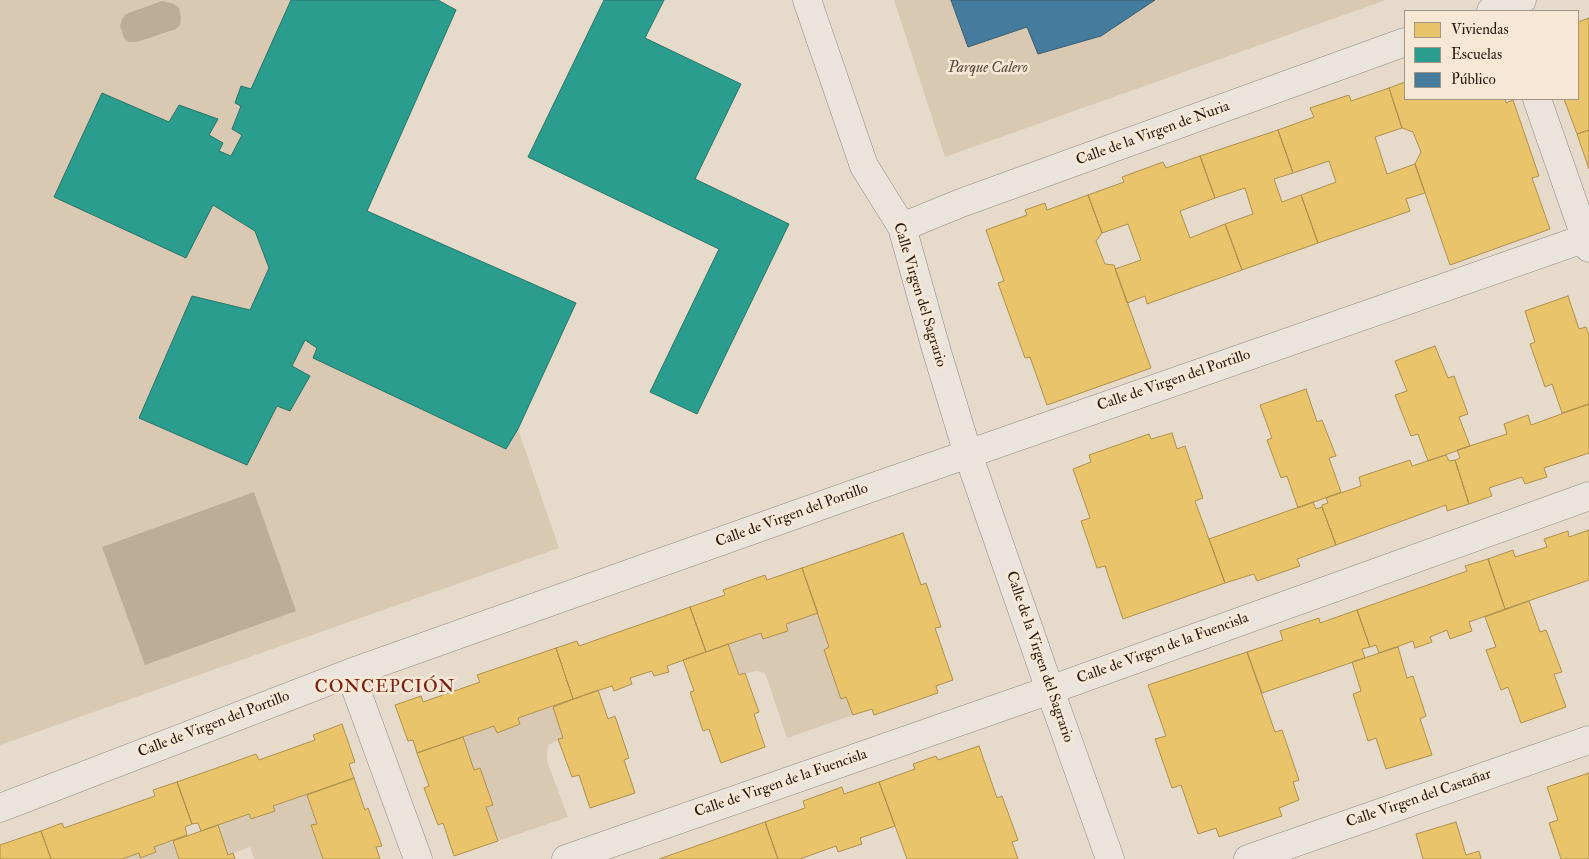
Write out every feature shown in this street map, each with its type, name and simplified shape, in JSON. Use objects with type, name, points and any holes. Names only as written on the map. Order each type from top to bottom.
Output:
[{"type":"street","name":"Calle Virgen del Sagrario","points":[[807,0],[864,166],[902,227],[968,454]]},
{"type":"street","name":"Calle de la Virgen de Nuria","points":[[902,227],[961,203],[1404,42]]},
{"type":"street","points":[[1537,100],[1588,241]]},
{"type":"street","name":"Calle de Virgen del Portillo","points":[[0,808],[350,673],[968,454],[1588,241]]},
{"type":"street","name":"Calle de la Virgen del Sagrario","points":[[968,454],[1110,859]]},
{"type":"street","name":"Calle de Virgen de la Fuencisla","points":[[566,859],[1050,690],[1589,496]]},
{"type":"street","points":[[350,673],[418,859]]},
{"type":"street","name":"Calle Virgen del Castañar","points":[[1248,859],[1589,740]]},
{"type":"green space","points":[[0,0],[438,0],[456,10],[367,211],[576,303],[518,429],[559,548],[0,745]]},
{"type":"green space","name":"Parque Calero","points":[[894,0],[1386,0],[945,157]]},
{"type":"green space","points":[[818,613],[829,647],[824,650],[841,698],[846,697],[853,715],[787,738],[764,673],[757,671],[739,675],[728,644],[761,633],[788,631],[786,624]]},
{"type":"green space","points":[[553,707],[563,738],[548,745],[547,761],[568,817],[498,841],[486,807],[492,805],[480,768],[474,770],[463,737],[494,726],[497,733],[520,724],[518,718]]},
{"type":"green space","points":[[307,795],[317,824],[311,826],[323,859],[254,859],[250,847],[228,855],[218,825],[249,814],[252,819],[275,811],[273,806]]},
{"type":"green space","points":[[173,841],[179,859],[122,859],[139,853],[140,858],[156,852],[154,847]]},
{"type":"shaded area","points":[[162,1],[174,4],[179,8],[180,25],[176,29],[137,42],[129,42],[124,38],[120,26],[126,14]]},
{"type":"shaded area","points":[[254,492],[296,611],[145,665],[102,547]]},
{"type":"building: Viviendas","points":[[1589,18],[1589,130],[1577,134],[1564,100],[1579,100],[1579,22]]},
{"type":"building: Viviendas","points":[[1404,82],[1404,100],[1505,100],[1506,103],[1513,100],[1539,176],[1532,178],[1550,229],[1450,265],[1415,164],[1421,152],[1413,132],[1402,128],[1389,88]]},
{"type":"building: Viviendas","points":[[1389,88],[1402,128],[1375,137],[1387,174],[1415,164],[1425,193],[1406,199],[1410,211],[1318,243],[1301,195],[1336,182],[1329,161],[1293,173],[1278,130],[1314,117],[1310,108],[1349,95],[1351,101]]},
{"type":"building: Viviendas","points":[[1278,130],[1293,173],[1274,179],[1282,202],[1301,195],[1318,243],[1242,270],[1225,224],[1253,214],[1245,188],[1215,198],[1200,156]]},
{"type":"building: Viviendas","points":[[1589,130],[1589,169],[1577,134]]},
{"type":"building: Viviendas","points":[[1200,156],[1215,198],[1180,211],[1190,238],[1225,224],[1242,270],[1147,304],[1145,296],[1127,303],[1115,269],[1141,260],[1128,224],[1102,233],[1088,195],[1124,182],[1122,177],[1163,162],[1166,168]]},
{"type":"building: Viviendas","points":[[1088,195],[1102,233],[1096,241],[1105,264],[1114,265],[1151,368],[1047,405],[1030,357],[1025,358],[998,283],[1004,281],[986,230],[1027,215],[1025,210],[1045,203],[1047,210]]},
{"type":"building: Viviendas","points":[[1568,296],[1579,329],[1586,327],[1589,335],[1589,404],[1562,413],[1552,384],[1545,387],[1530,344],[1535,342],[1525,311]]},
{"type":"building: Viviendas","points":[[1435,346],[1448,378],[1454,376],[1468,414],[1459,417],[1470,446],[1428,461],[1418,434],[1411,436],[1395,395],[1407,391],[1395,361]]},
{"type":"building: Viviendas","points":[[1306,389],[1317,422],[1322,420],[1336,456],[1329,458],[1341,492],[1298,508],[1287,476],[1281,478],[1267,440],[1272,438],[1260,405]]},
{"type":"building: Viviendas","points":[[1589,404],[1589,453],[1544,468],[1547,477],[1525,484],[1522,477],[1489,488],[1492,496],[1469,504],[1455,460],[1460,458],[1457,450],[1507,434],[1504,424],[1528,415],[1531,425]]},
{"type":"building: Viviendas","points":[[1172,433],[1177,449],[1185,446],[1203,498],[1195,501],[1225,583],[1123,619],[1105,566],[1097,568],[1081,521],[1090,518],[1073,469],[1091,462],[1089,455],[1149,434],[1151,439]]},
{"type":"building: Viviendas","points":[[1446,455],[1449,461],[1455,460],[1469,504],[1447,511],[1446,505],[1336,545],[1322,507],[1322,505],[1328,503],[1326,498],[1361,486],[1359,477],[1410,460],[1412,466]]},
{"type":"building: Viviendas","points":[[1313,502],[1316,509],[1322,507],[1336,545],[1297,559],[1300,566],[1257,581],[1254,574],[1225,583],[1209,539]]},
{"type":"building: Viviendas","points":[[1589,530],[1589,580],[1505,609],[1488,559],[1513,550],[1515,557],[1547,547],[1544,539],[1568,531],[1569,537]]},
{"type":"building: Viviendas","points":[[903,533],[921,585],[926,583],[941,627],[935,628],[953,680],[936,686],[938,693],[874,715],[872,709],[853,715],[846,697],[841,699],[824,650],[829,647],[802,568]]},
{"type":"building: Viviendas","points":[[1488,559],[1505,609],[1469,622],[1472,631],[1450,639],[1447,630],[1430,637],[1432,642],[1415,648],[1413,641],[1379,653],[1376,645],[1370,647],[1357,610],[1467,571],[1465,566]]},
{"type":"building: Viviendas","points":[[802,568],[818,613],[786,624],[788,631],[763,639],[761,633],[706,652],[690,607],[725,595],[723,590],[765,575],[767,580]]},
{"type":"building: Viviendas","points":[[1529,601],[1540,632],[1546,630],[1562,672],[1554,674],[1566,707],[1521,723],[1508,687],[1501,690],[1486,650],[1496,647],[1485,617]]},
{"type":"building: Viviendas","points":[[690,607],[706,652],[667,666],[669,672],[654,676],[652,671],[630,678],[632,684],[614,691],[612,686],[573,699],[556,648],[577,641],[579,646]]},
{"type":"building: Viviendas","points":[[1357,610],[1370,647],[1362,649],[1365,658],[1262,693],[1247,652],[1283,640],[1280,631],[1319,618],[1320,623]]},
{"type":"building: Viviendas","points":[[728,644],[739,675],[745,673],[759,712],[754,714],[765,747],[721,763],[709,729],[703,731],[690,692],[694,691],[683,660]]},
{"type":"building: Viviendas","points":[[1398,647],[1407,678],[1413,676],[1426,716],[1420,719],[1432,755],[1386,769],[1376,738],[1368,741],[1353,694],[1361,691],[1352,662]]},
{"type":"building: Viviendas","points":[[556,648],[573,699],[518,718],[520,724],[497,733],[494,726],[417,753],[413,740],[408,741],[395,705],[421,696],[423,702],[480,682],[477,675]]},
{"type":"building: Viviendas","points":[[1247,652],[1275,732],[1282,730],[1299,780],[1293,782],[1299,800],[1279,808],[1282,816],[1219,837],[1216,828],[1198,834],[1181,785],[1172,788],[1155,739],[1166,736],[1148,685]]},
{"type":"building: Viviendas","points":[[598,690],[608,719],[615,716],[629,758],[624,760],[635,793],[590,808],[579,775],[572,777],[558,739],[563,738],[553,707]]},
{"type":"building: Viviendas","points":[[342,724],[355,762],[349,764],[354,778],[273,806],[275,811],[251,819],[249,814],[201,831],[198,823],[192,824],[177,782],[256,754],[259,760],[315,740],[313,735]]},
{"type":"building: Viviendas","points":[[463,737],[474,770],[480,768],[493,805],[486,807],[498,841],[454,856],[443,823],[438,825],[424,788],[429,786],[417,753]]},
{"type":"building: Viviendas","points":[[979,746],[997,798],[1002,796],[1018,840],[1012,842],[1018,859],[907,859],[879,782],[915,769],[913,764],[936,756],[938,760]]},
{"type":"building: Viviendas","points":[[1589,773],[1589,859],[1561,859],[1549,823],[1558,820],[1547,787]]},
{"type":"building: Viviendas","points":[[354,778],[365,810],[368,808],[382,846],[376,847],[380,859],[323,859],[311,825],[317,824],[307,795]]},
{"type":"building: Viviendas","points":[[177,782],[192,824],[185,827],[187,835],[154,847],[156,852],[140,858],[139,853],[122,859],[51,859],[41,831],[62,823],[64,828],[155,796],[153,790]]},
{"type":"building: Viviendas","points":[[879,782],[895,826],[860,838],[862,844],[838,852],[836,846],[800,859],[778,859],[765,822],[805,808],[803,801],[842,787],[844,794]]},
{"type":"building: Viviendas","points":[[765,822],[778,859],[659,859]]},
{"type":"building: Viviendas","points":[[1456,822],[1466,855],[1479,851],[1481,859],[1423,859],[1416,834]]},
{"type":"building: Viviendas","points":[[218,825],[228,855],[233,853],[235,859],[179,859],[173,841]]},
{"type":"building: Viviendas","points":[[41,831],[51,859],[0,859],[0,845]]},
{"type":"building: Escuelas","points":[[291,0],[438,0],[456,10],[367,211],[576,303],[518,429],[506,449],[313,358],[317,348],[305,340],[292,366],[310,376],[290,411],[277,406],[247,465],[139,418],[192,296],[250,310],[269,268],[255,231],[213,205],[186,258],[54,197],[102,93],[169,122],[179,105],[218,119],[209,135],[223,143],[219,151],[231,156],[242,135],[232,129],[241,106],[235,103],[241,86],[251,89]]},
{"type":"building: Escuelas","points":[[604,0],[664,0],[645,38],[741,84],[695,179],[789,224],[697,414],[650,392],[719,249],[528,157]]},
{"type":"building: Público","points":[[951,0],[1155,0],[1101,36],[1038,54],[1027,27],[968,47]]},
{"type":"district","name":"CONCEPCIÓN","points":[[385,688]]}]
